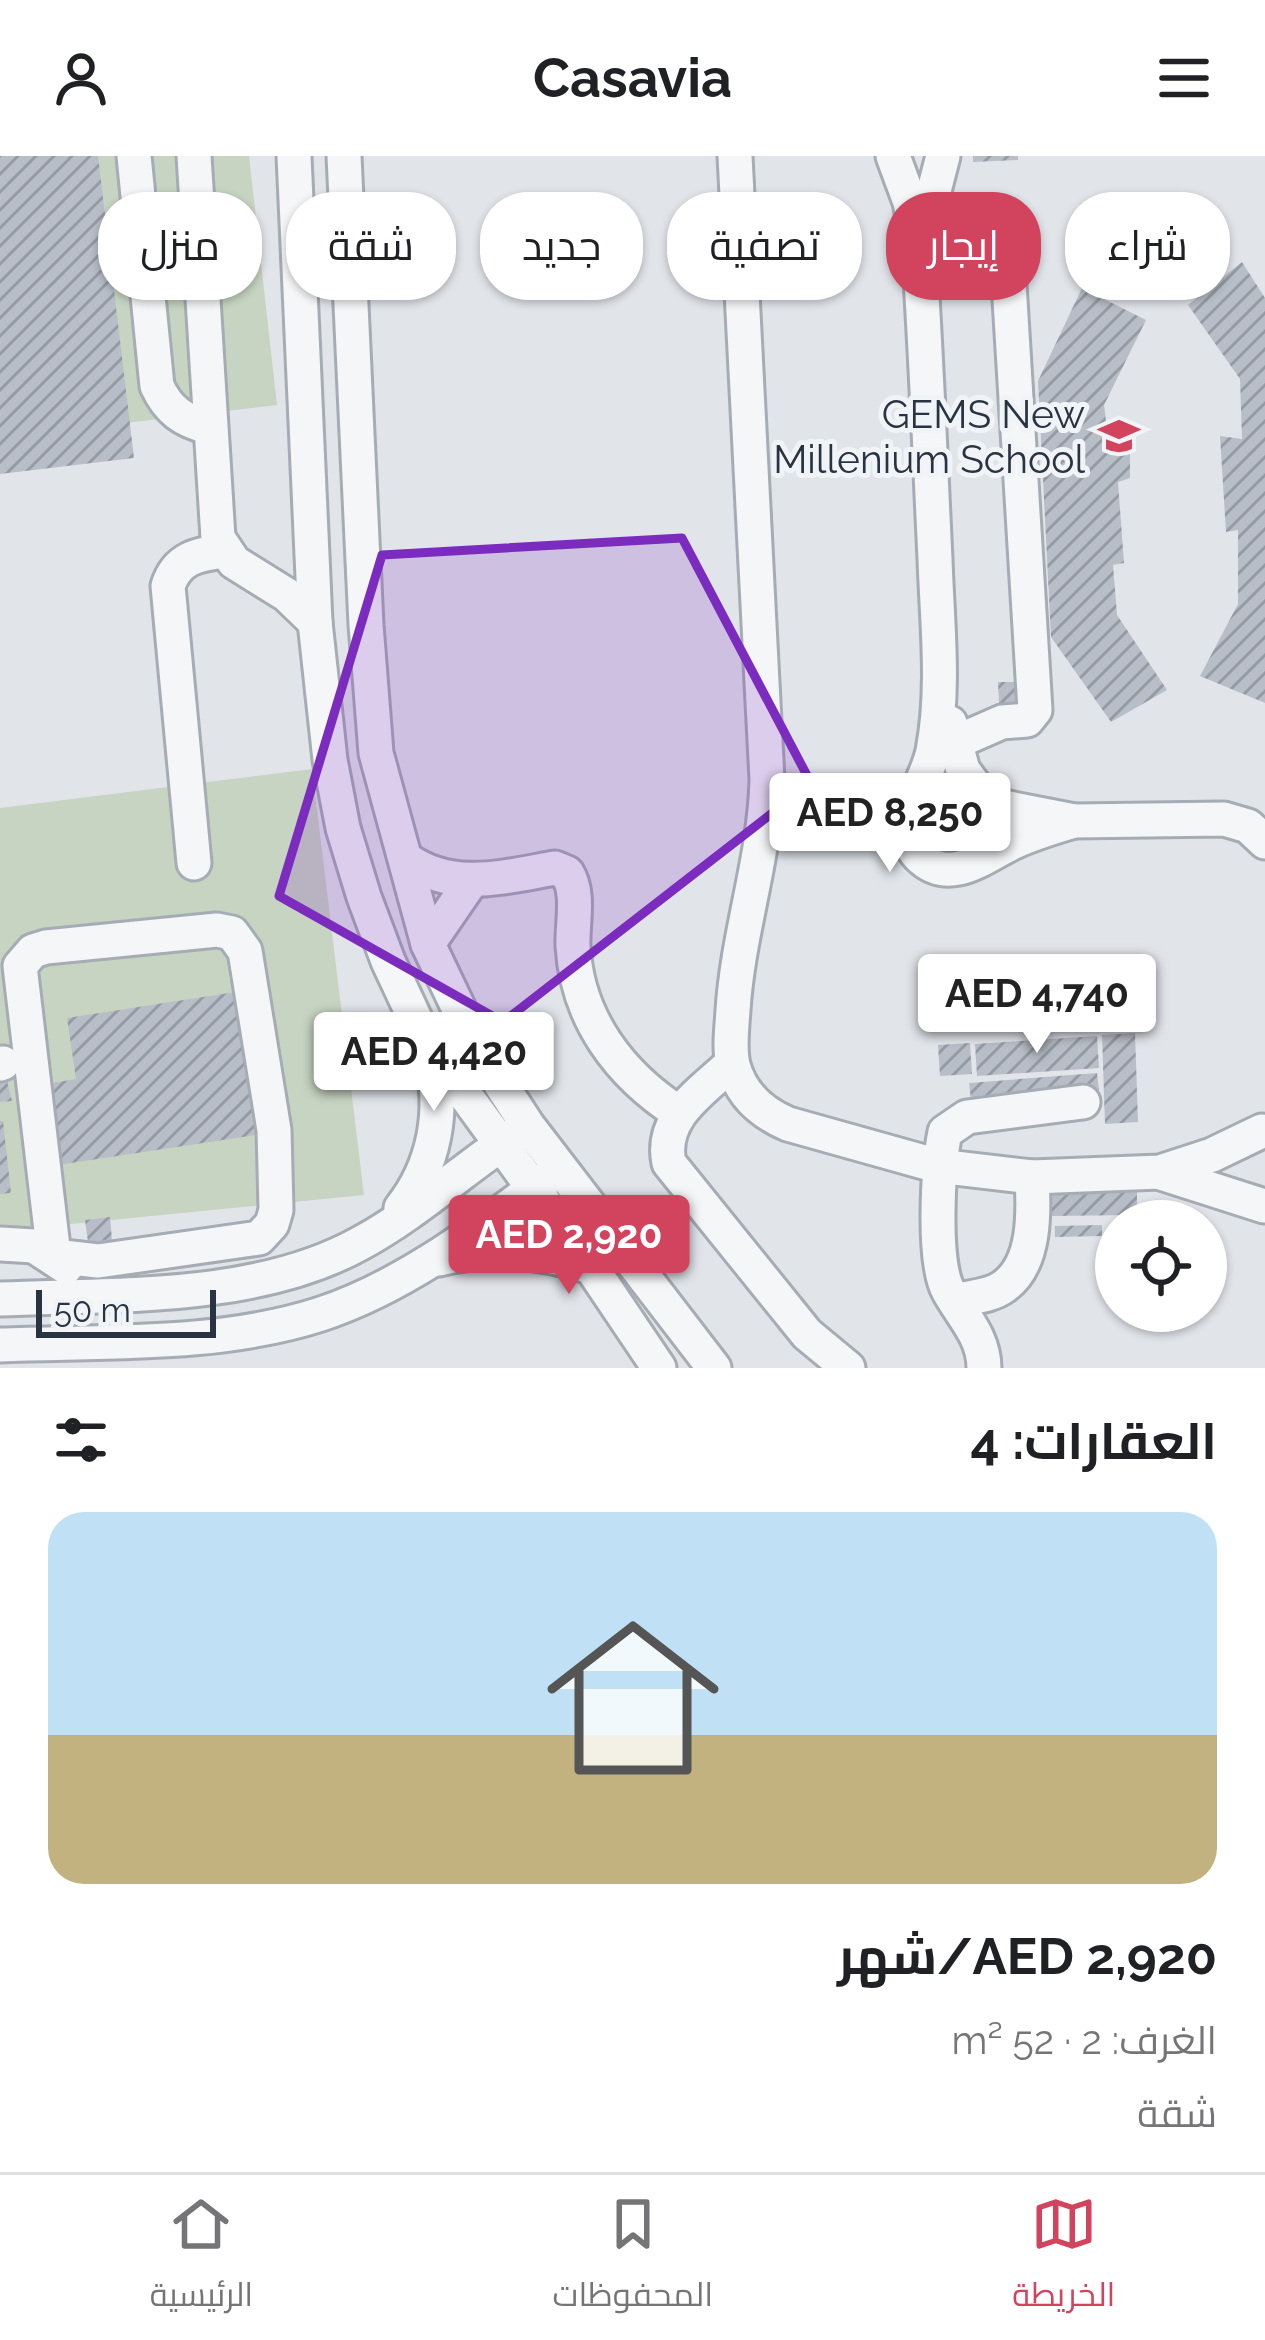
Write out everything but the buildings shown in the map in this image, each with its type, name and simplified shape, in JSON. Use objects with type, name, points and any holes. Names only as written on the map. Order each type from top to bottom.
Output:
[{"type":"street","points":[[134,156],[157,386],[182,418],[209,427]]},
{"type":"street","points":[[194,156],[214,525],[225,551],[245,571],[287,595],[315,622]]},
{"type":"street","points":[[294,156],[315,622],[330,760],[343,828],[388,961],[425,1040],[438,1101],[435,1135],[424,1168],[387,1227]]},
{"type":"street","points":[[344,156],[376,753],[428,944],[514,1135]]},
{"type":"street","points":[[735,156],[767,780],[763,840],[734,992],[733,1063],[742,1088],[770,1116],[938,1166],[1032,1177],[1160,1172],[1212,1155],[1263,1129]]},
{"type":"street","points":[[893,156],[906,192]]},
{"type":"street","points":[[934,192],[943,156]]},
{"type":"street","points":[[922,300],[940,675],[934,747],[907,828],[910,844],[933,867],[965,868],[1016,841],[1074,821]]},
{"type":"street","points":[[954,743],[1002,722],[1027,719],[1035,710],[1010,300]]},
{"type":"street","points":[[194,863],[168,586],[183,562],[225,551]]},
{"type":"street","points":[[940,675],[954,743],[970,784],[988,804],[1074,821],[1224,819],[1248,826],[1265,842]]},
{"type":"street","points":[[406,860],[441,877],[472,880],[555,868],[567,873],[573,884],[578,977],[597,1032],[632,1078],[680,1113]]},
{"type":"street","points":[[428,944],[472,880]]},
{"type":"street","points":[[217,930],[232,933],[245,951],[274,1130],[276,1210],[272,1225],[260,1238],[98,1261],[54,1256],[20,966],[32,951],[46,946],[217,930]]},
{"type":"street","points":[[425,1040],[514,1135],[546,1179],[714,1368]]},
{"type":"street","points":[[733,1063],[671,1125],[666,1150],[675,1174],[806,1334],[848,1368]]},
{"type":"street","points":[[984,1368],[980,1342],[941,1270],[938,1166],[945,1132],[967,1118],[1083,1102]]},
{"type":"street","points":[[1263,1129],[1252,1161],[1257,1192],[1265,1206]]},
{"type":"street","points":[[0,1299],[270,1278],[331,1258],[387,1227],[514,1135]]},
{"type":"street","points":[[1160,1172],[1265,1206]]},
{"type":"street","points":[[956,1301],[998,1290],[1011,1280],[1034,1229],[1032,1177]]},
{"type":"street","points":[[0,1345],[251,1331],[325,1313],[426,1262],[546,1179]]},
{"type":"street","points":[[546,1179],[591,1267],[658,1368]]},
{"type":"street","points":[[0,1244],[34,1246],[54,1256],[91,1295]]},
{"type":"street","points":[[426,1262],[509,1250],[591,1267]]},
{"type":"highlighted area","points":[[682,538],[811,783],[503,1022],[279,896],[382,555]]},
{"type":"green space","points":[[0,156],[249,156],[253,192],[98,192],[98,300],[262,300],[262,272],[277,405],[0,438]]},
{"type":"green space","points":[[312,769],[364,1195],[0,1231],[0,808]]},
{"type":"place","name":"GEMS New Millenium School","points":[[1119,436]]}]
